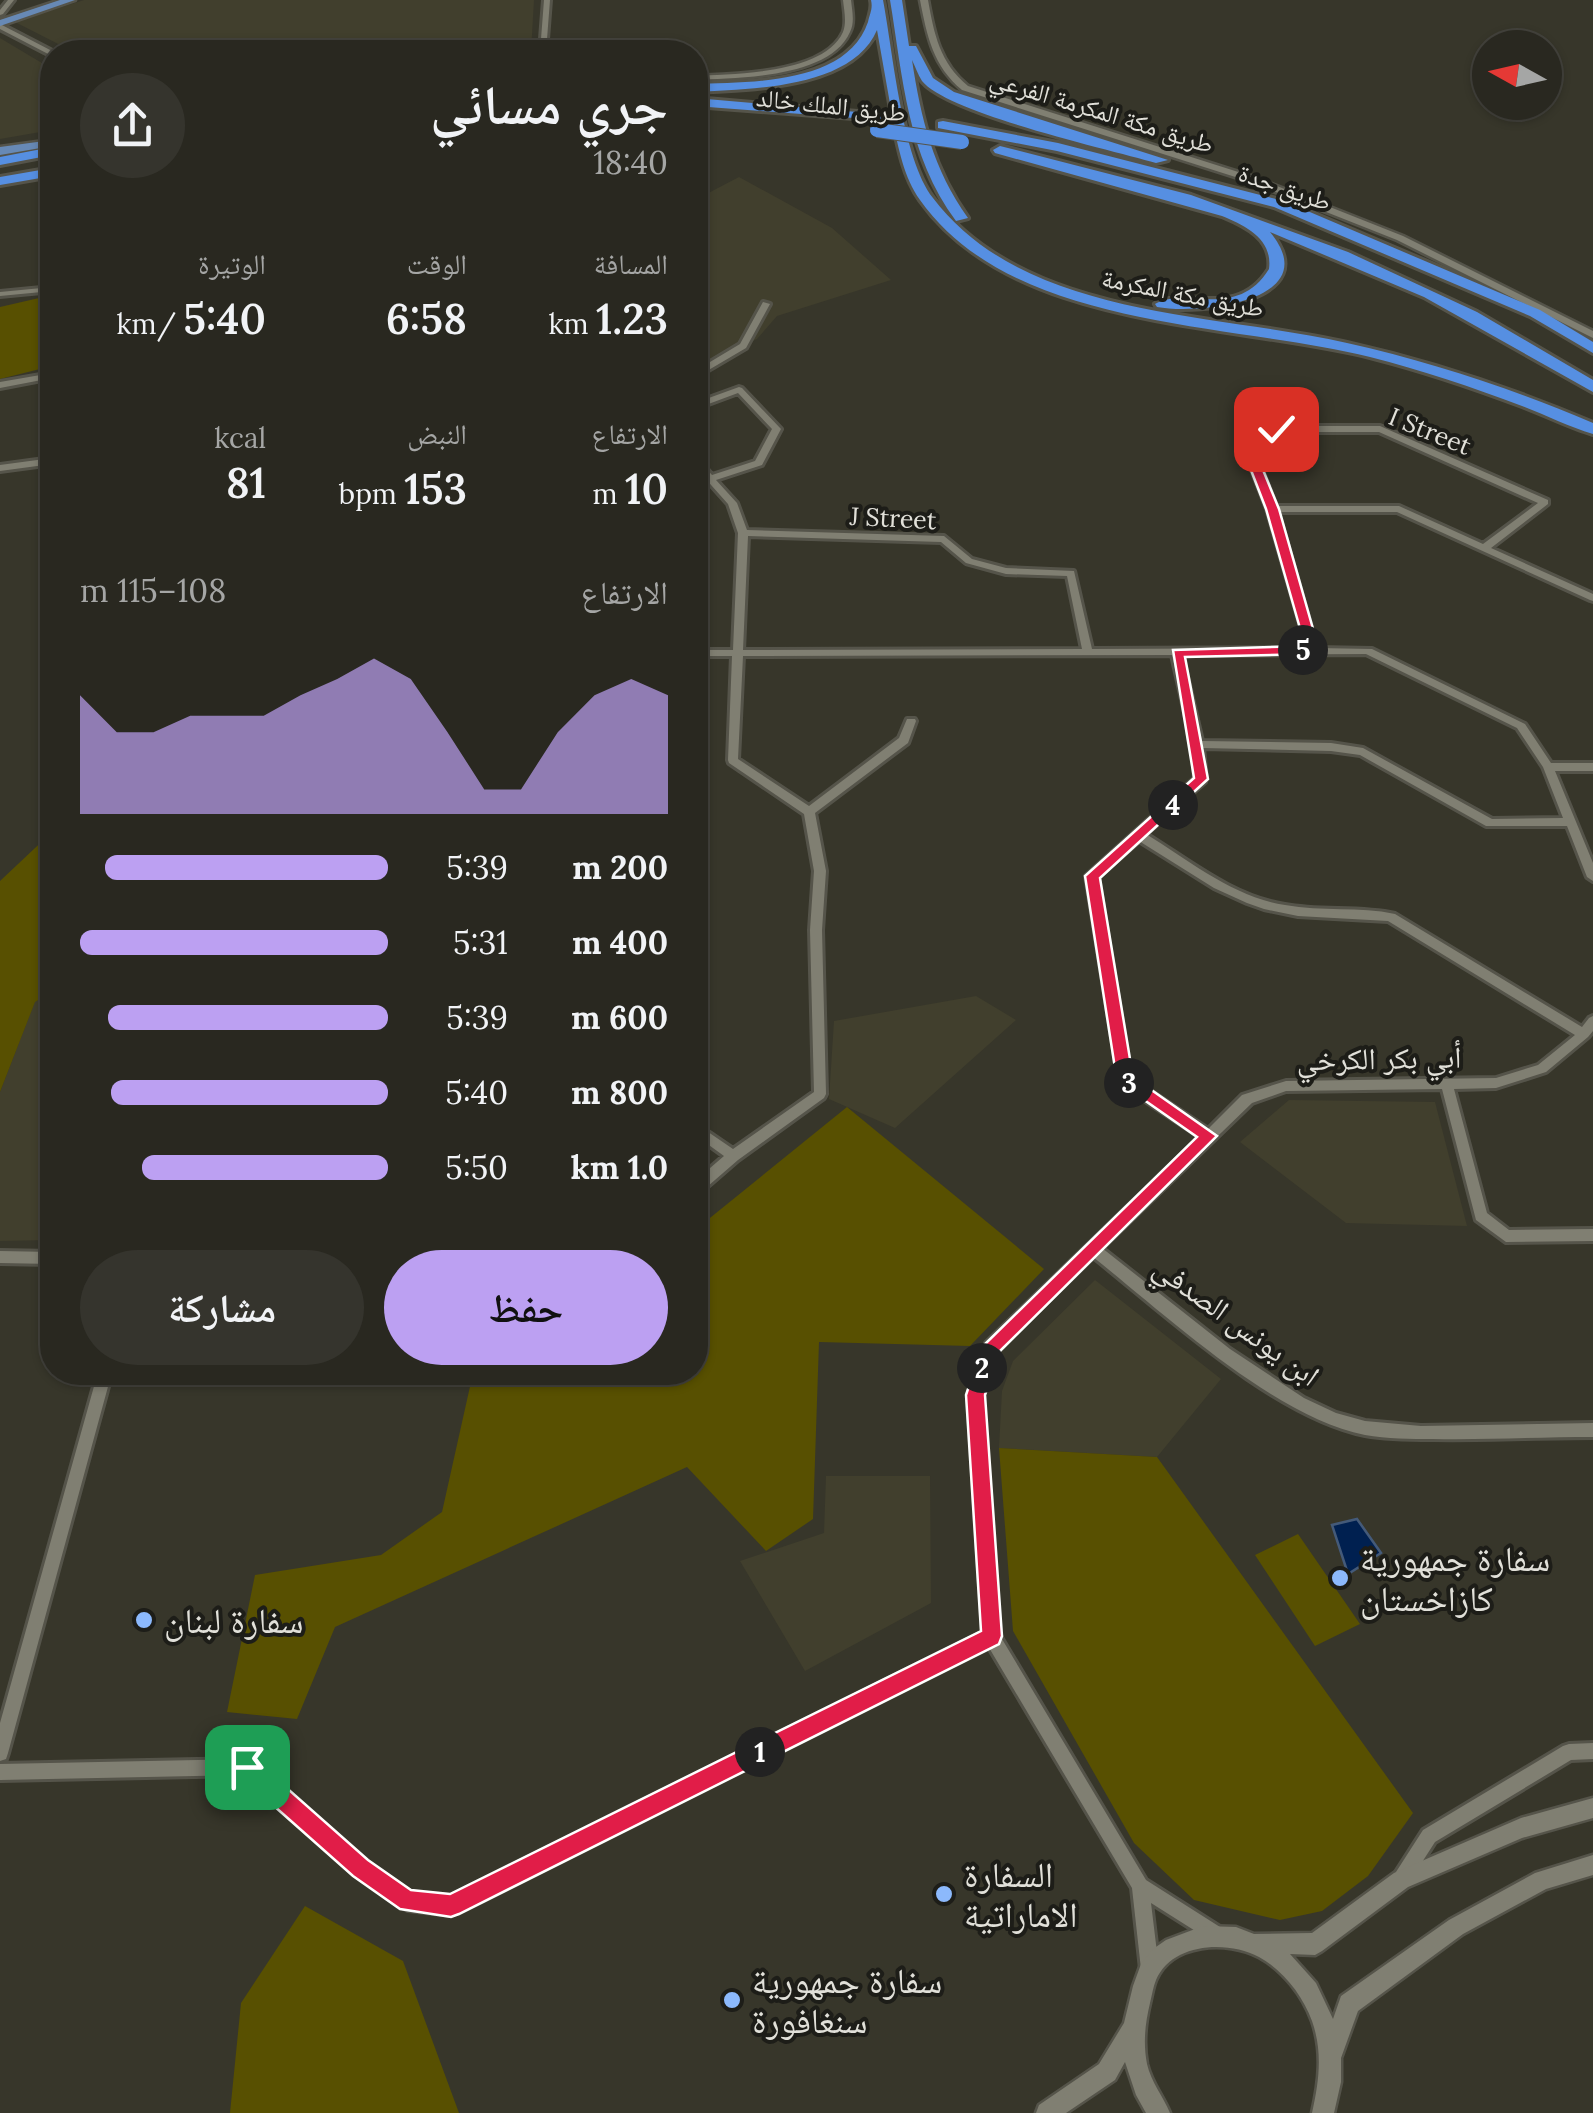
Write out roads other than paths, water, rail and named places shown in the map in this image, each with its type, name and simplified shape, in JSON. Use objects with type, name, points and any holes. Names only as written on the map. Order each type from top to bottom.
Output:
[{"type":"highway","name":"طريق مكة المكرمة","points":[[896,0],[902,50],[933,176],[959,216],[1000,248],[1061,278],[1128,300],[1188,306],[1240,298],[1272,278],[1278,264],[1265,235],[1186,198]]},
{"type":"highway","name":"طريق مكة المكرمة","points":[[878,2],[913,176],[944,222],[1006,266],[1102,304],[1337,345],[1470,378],[1593,430]]},
{"type":"highway","points":[[708,87],[784,81],[830,68],[868,40],[876,26],[878,2]]},
{"type":"highway","points":[[900,18],[918,67],[928,80],[950,95],[1220,179],[1279,204]]},
{"type":"highway","name":"طريق الملك خالد","points":[[708,103],[943,125]]},
{"type":"highway","name":"طريق الملك خالد","points":[[708,117],[877,130],[962,142]]},
{"type":"highway","name":"طريق جدة","points":[[943,125],[1058,148],[1279,204],[1536,313],[1593,348]]},
{"type":"highway","name":"طريق جدة","points":[[962,142],[1186,198],[1297,237],[1406,284],[1546,357],[1593,387]]},
{"type":"highway","points":[[0,164],[40,157]]},
{"type":"highway","points":[[0,181],[40,174]]},
{"type":"main road","points":[[0,13],[40,0]]},
{"type":"main road","points":[[0,24],[70,0]]},
{"type":"main road","points":[[0,151],[40,144]]},
{"type":"street","points":[[0,13],[11,0]]},
{"type":"street","points":[[544,40],[547,0]]},
{"type":"street","points":[[708,77],[768,72],[812,61],[844,37],[848,26],[847,0]]},
{"type":"street","name":"طريق مكة المكرمة الفرعي","points":[[924,0],[936,56],[947,74],[965,88],[1251,179],[1400,238],[1593,336]]},
{"type":"street","points":[[0,24],[40,47]]},
{"type":"street","points":[[0,294],[40,290]]},
{"type":"street","points":[[708,367],[743,346],[766,304]]},
{"type":"street","points":[[0,384],[40,378]]},
{"type":"street","points":[[708,401],[740,390],[777,430],[759,463],[712,478]]},
{"type":"street","name":"I Street","points":[[1313,650],[1272,509],[1255,465],[1254,445],[1276,429],[1380,429],[1545,502],[1483,549]]},
{"type":"street","points":[[0,468],[40,463]]},
{"type":"street","points":[[708,474],[732,504],[743,533],[733,760],[809,812],[820,871],[816,930],[820,1094],[708,1178]]},
{"type":"street","points":[[1272,509],[1399,509],[1593,598]]},
{"type":"street","name":"J Street","points":[[743,533],[944,538],[970,561],[1006,572],[1070,573],[1088,653]]},
{"type":"street","points":[[708,653],[1368,651],[1521,726],[1548,767],[1593,876]]},
{"type":"street","points":[[1177,653],[1201,779],[1092,876],[1125,1081],[1209,1136]]},
{"type":"street","points":[[809,812],[904,740],[911,721]]},
{"type":"street","points":[[1197,744],[1331,747],[1363,752],[1490,823],[1568,822]]},
{"type":"street","points":[[1548,767],[1593,767]]},
{"type":"street","points":[[1140,836],[1230,892],[1268,906],[1308,913],[1354,912],[1391,918],[1589,1027]]},
{"type":"street","name":"أبي بكر الكرخي","points":[[1140,1886],[991,1636],[975,1395],[991,1347],[1094,1250],[1116,1222],[1248,1099],[1286,1086],[1496,1083],[1542,1069],[1589,1027]]},
{"type":"street","points":[[1447,1085],[1481,1216],[1506,1236],[1593,1235]]},
{"type":"street","points":[[708,1138],[733,1156]]},
{"type":"street","name":"ابن يونس الصدفي","points":[[1094,1250],[1277,1390],[1317,1413],[1363,1428],[1593,1430]]},
{"type":"street","points":[[0,1257],[40,1258]]},
{"type":"street","points":[[0,1753],[102,1385]]},
{"type":"street","points":[[0,1772],[247,1767],[360,1868],[408,1901],[451,1906],[991,1636]]},
{"type":"street","points":[[1401,1880],[1429,1836],[1569,1752],[1593,1751]]},
{"type":"street","points":[[1140,1886],[1218,1935],[1252,1942],[1315,1944],[1401,1880],[1520,1828],[1593,1808]]},
{"type":"street","points":[[1324,2113],[1333,2054],[1349,2004],[1456,1927],[1542,1880],[1593,1865]]},
{"type":"street","points":[[1046,2113],[1107,2072],[1130,2031],[1150,1970],[1140,1886]]},
{"type":"street","points":[[1150,1970],[1180,1944],[1218,1935]]},
{"type":"street","points":[[1252,1942],[1282,1960],[1306,1985],[1324,2018],[1333,2054]]},
{"type":"street","points":[[1130,2031],[1135,2065],[1159,2113]]},
{"type":"water","points":[[1357,1519],[1381,1553],[1348,1574],[1332,1525]]},
{"type":"place","name":"سفارة جمهورية كازاخستان","points":[[1340,1578]]},
{"type":"place","name":"سفارة لبنان","points":[[144,1620]]},
{"type":"place","name":"السفارة الاماراتية","points":[[944,1894]]},
{"type":"place","name":"سفارة جمهورية سنغافورة","points":[[732,2000]]}]
